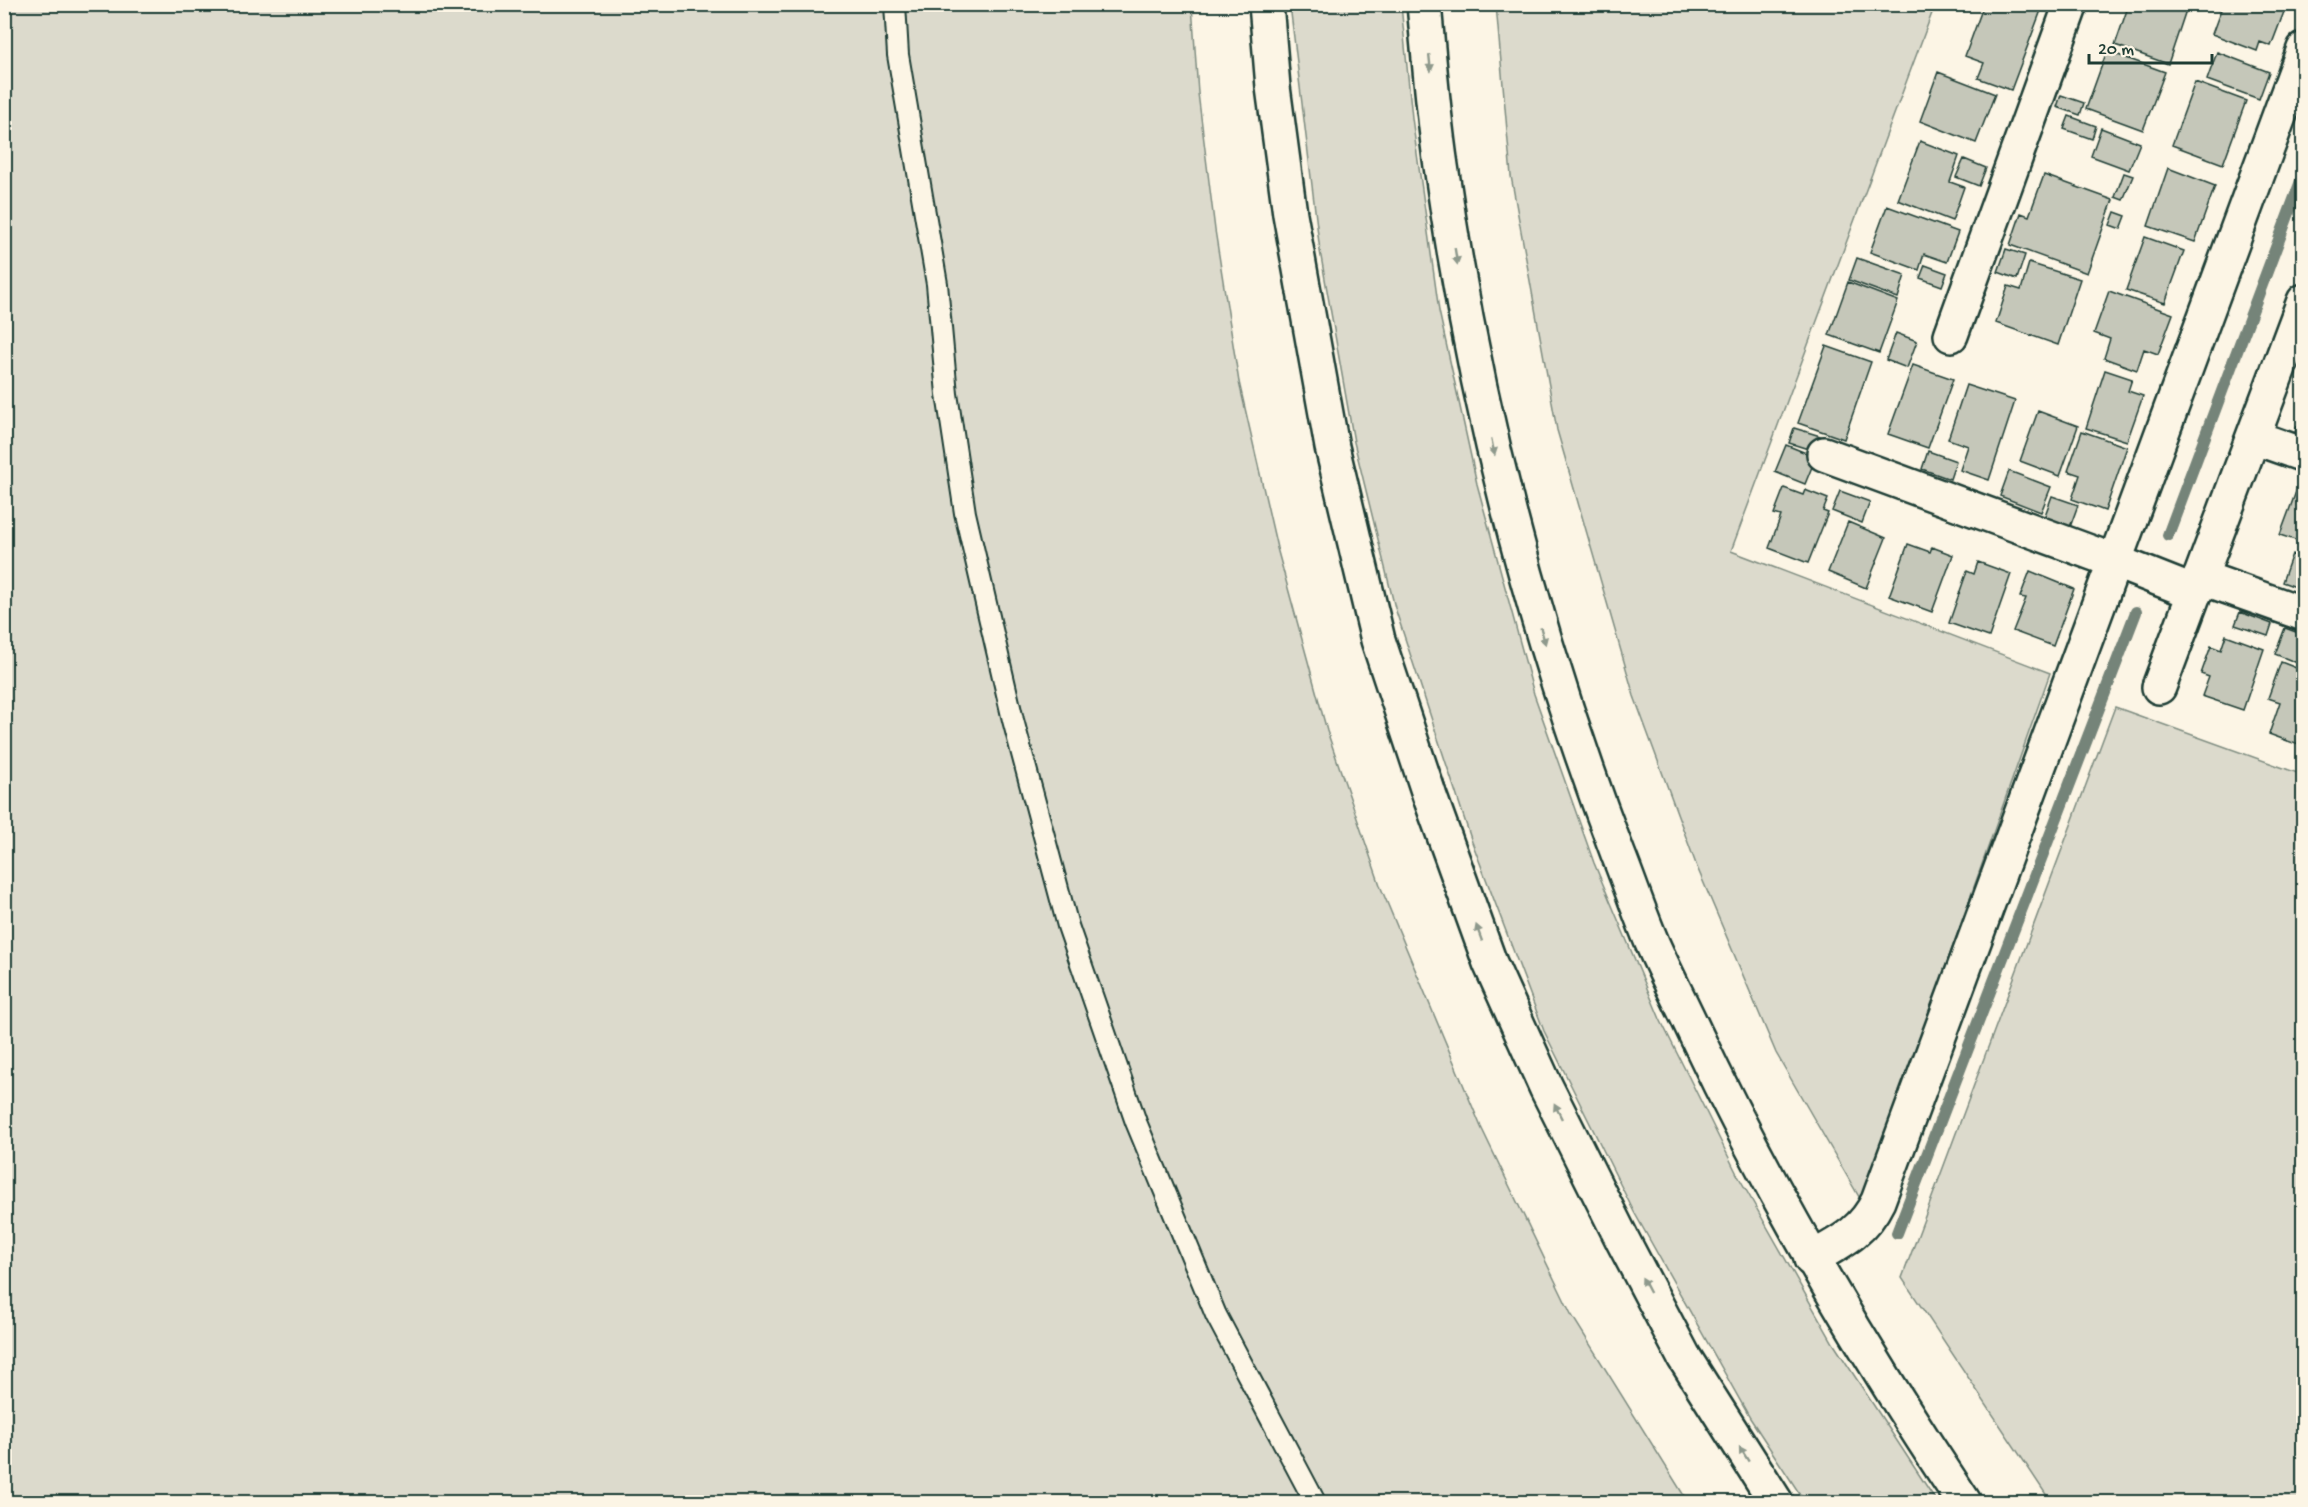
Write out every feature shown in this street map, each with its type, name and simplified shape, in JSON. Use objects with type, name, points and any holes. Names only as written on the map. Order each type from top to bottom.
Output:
[{"type":"street","points":[[1266,4],[1273,87],[1290,214],[1332,447],[1378,640],[1430,797],[1490,963],[1546,1087],[1684,1357],[1776,1503]]},
{"type":"street","points":[[1424,4],[1441,164],[1469,335],[1505,502],[1552,668],[1600,807],[1653,945],[1730,1106],[1811,1259],[1897,1401],[1964,1503]]},
{"type":"street","points":[[1951,335],[2071,4]]},
{"type":"street","points":[[1811,1259],[1850,1236],[1871,1216],[1878,1201],[2304,49]]},
{"type":"street","points":[[2159,687],[2304,301]]},
{"type":"street","points":[[2253,437],[2304,455]]},
{"type":"street","points":[[1824,453],[2114,561],[2304,614]]},
{"type":"lane","points":[[895,4],[898,55],[937,284],[946,394],[965,513],[1013,720],[1068,926],[1136,1122],[1216,1315],[1315,1503]]},
{"type":"shaded area","points":[[5,5],[1192,5],[1198,93],[1215,230],[1239,382],[1277,548],[1327,731],[1381,888],[1481,1127],[1571,1314],[1688,1502],[5,1502]]},
{"type":"shaded area","points":[[1290,5],[1401,5],[1412,118],[1439,311],[1477,484],[1534,694],[1594,863],[1660,1019],[1737,1174],[1833,1343],[1937,1502],[1805,1502],[1750,1418],[1634,1212],[1544,1031],[1472,842],[1395,608],[1354,442],[1320,251]]},
{"type":"shaded area","points":[[1496,5],[1935,5],[1731,551],[2050,673],[1862,1202],[1776,1053],[1697,867],[1634,696],[1557,430],[1511,176]]},
{"type":"shaded area","points":[[2115,707],[2303,775],[2303,1502],[2051,1502],[1902,1278]]},
{"type":"building","points":[[1984,4],[2043,5],[2011,90],[1978,78],[1984,63],[1965,56]]},
{"type":"building","points":[[2129,4],[2188,4],[2168,64],[2115,45]]},
{"type":"building","points":[[2223,4],[2287,4],[2271,46],[2260,42],[2257,51],[2212,34]]},
{"type":"building","points":[[2107,51],[2165,72],[2143,130],[2086,109]]},
{"type":"building","points":[[2217,52],[2269,72],[2259,99],[2207,80]]},
{"type":"building","points":[[1938,72],[1995,94],[1976,143],[1920,121]]},
{"type":"building","points":[[2195,82],[2246,101],[2223,164],[2172,145]]},
{"type":"building","points":[[2061,95],[2084,103],[2080,115],[2057,107]]},
{"type":"building","points":[[2069,116],[2096,126],[2092,139],[2064,129]]},
{"type":"building","points":[[2101,128],[2140,143],[2129,170],[2091,156]]},
{"type":"building","points":[[1920,141],[1959,156],[1950,182],[1964,187],[1952,221],[1898,200]]},
{"type":"building","points":[[1964,159],[1986,168],[1979,186],[1956,177]]},
{"type":"building","points":[[2168,168],[2215,186],[2195,242],[2148,226]]},
{"type":"building","points":[[2124,173],[2133,176],[2123,200],[2115,197]]},
{"type":"building","points":[[2044,175],[2113,200],[2087,273],[2010,245],[2021,213],[2029,216]]},
{"type":"building","points":[[1887,206],[1958,232],[1947,262],[1924,254],[1919,270],[1870,252]]},
{"type":"building","points":[[2115,212],[2126,216],[2121,229],[2110,225]]},
{"type":"building","points":[[2145,237],[2184,251],[2165,303],[2126,290]]},
{"type":"building","points":[[2006,249],[2025,255],[2017,279],[1998,272]]},
{"type":"building","points":[[1857,258],[1905,275],[1898,298],[1849,280]]},
{"type":"building","points":[[2029,263],[2080,279],[2058,345],[1996,323],[2008,286],[2021,290]]},
{"type":"building","points":[[1925,265],[1947,273],[1942,286],[1920,278]]},
{"type":"building","points":[[1848,282],[1898,301],[1879,353],[1829,335]]},
{"type":"building","points":[[2109,291],[2173,314],[2158,354],[2144,349],[2137,370],[2104,358],[2110,339],[2094,333]]},
{"type":"building","points":[[1896,333],[1917,341],[1907,368],[1886,360]]},
{"type":"building","points":[[1826,346],[1871,362],[1844,439],[1798,423]]},
{"type":"building","points":[[1913,365],[1953,379],[1928,448],[1888,434]]},
{"type":"building","points":[[2105,370],[2132,379],[2128,391],[2143,396],[2127,441],[2086,428]]},
{"type":"building","points":[[1966,385],[2015,401],[1989,480],[1960,470],[1968,446],[1948,439]]},
{"type":"building","points":[[2038,411],[2078,426],[2060,476],[2020,461]]},
{"type":"building","points":[[2297,426],[2304,428],[2304,439],[2294,436]]},
{"type":"building","points":[[1794,428],[1827,438],[1821,453],[1789,443]]},
{"type":"building","points":[[2082,431],[2127,447],[2105,511],[2072,499],[2080,475],[2068,471]]},
{"type":"building","points":[[1786,445],[1816,457],[1805,484],[1775,472]]},
{"type":"building","points":[[1928,451],[1956,461],[1950,479],[1922,469]]},
{"type":"building","points":[[2009,471],[2051,487],[2041,512],[2000,496]]},
{"type":"building","points":[[2301,478],[2304,479],[2304,543],[2280,535]]},
{"type":"building","points":[[1784,488],[1803,495],[1805,490],[1828,499],[1823,511],[1828,513],[1808,563],[1769,548],[1781,516],[1774,514]]},
{"type":"building","points":[[1840,491],[1870,502],[1862,523],[1832,511]]},
{"type":"building","points":[[2052,496],[2078,505],[2070,527],[2044,518]]},
{"type":"building","points":[[1848,522],[1886,538],[1866,588],[1828,572]]},
{"type":"building","points":[[1908,544],[1930,552],[1932,547],[1953,555],[1932,612],[1889,596]]},
{"type":"building","points":[[2292,554],[2304,559],[2304,590],[2282,582]]},
{"type":"building","points":[[1978,562],[2011,574],[1989,637],[1949,623],[1967,571],[1974,574]]},
{"type":"building","points":[[2030,571],[2074,589],[2053,646],[2013,631],[2026,598],[2020,597]]},
{"type":"building","points":[[2240,612],[2272,624],[2268,636],[2235,625]]},
{"type":"building","points":[[2285,628],[2304,635],[2304,654],[2300,664],[2275,654]]},
{"type":"building","points":[[2226,635],[2264,649],[2243,710],[2202,696],[2209,677],[2201,674],[2211,646],[2221,650]]},
{"type":"building","points":[[2281,662],[2304,671],[2304,747],[2269,734],[2280,702],[2268,698]]},
{"type":"waterway","points":[[2168,535],[2304,173]]},
{"type":"waterway","points":[[1897,1233],[2136,612]]}]
